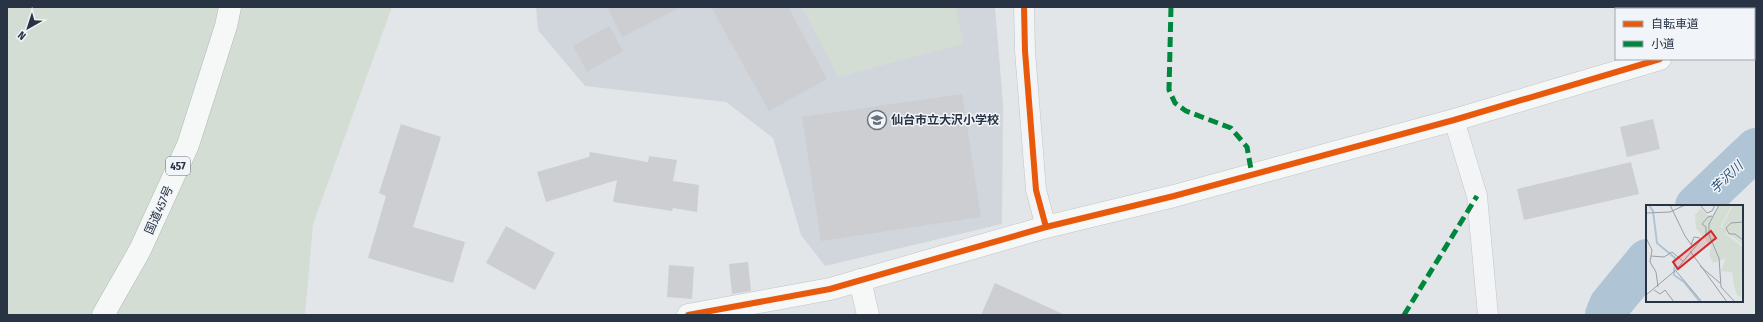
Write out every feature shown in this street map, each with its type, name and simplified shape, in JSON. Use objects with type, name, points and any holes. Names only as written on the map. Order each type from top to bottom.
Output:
[{"type":"main road","name":"国道457号","points":[[103,315],[140,250],[188,145],[226,26],[230,7]]},
{"type":"main road","points":[[688,315],[830,289],[1046,227],[1174,196],[1454,120],[1657,60]]},
{"type":"main road","points":[[860,280],[868,315]]},
{"type":"street","points":[[1024,7],[1025,52],[1036,190],[1046,227]]},
{"type":"street","points":[[1454,120],[1477,196],[1488,315]]},
{"type":"shaded area","points":[[7,7],[392,7],[313,224],[305,315],[7,315]]},
{"type":"shaded area","name":"仙台市立大沢小学校","points":[[536,7],[995,7],[1003,103],[1002,224],[825,266],[801,235],[773,138],[726,102],[585,86],[538,30]]},
{"type":"shaded area","points":[[802,7],[956,7],[963,44],[838,77]]},
{"type":"building","points":[[607,7],[681,7],[622,37]]},
{"type":"building","points":[[711,7],[788,7],[827,79],[769,111]]},
{"type":"building","points":[[609,26],[623,51],[587,72],[573,46]]},
{"type":"building","points":[[962,94],[981,217],[821,241],[802,117]]},
{"type":"building","points":[[1653,119],[1660,149],[1627,157],[1620,127]]},
{"type":"building","points":[[401,124],[441,137],[413,227],[465,242],[453,283],[368,258],[386,196],[379,193]]},
{"type":"building","points":[[590,152],[648,162],[649,156],[677,160],[673,181],[699,185],[697,212],[673,208],[672,211],[613,202],[617,180],[546,202],[537,172],[589,157]]},
{"type":"building","points":[[1631,162],[1639,194],[1524,220],[1517,189]]},
{"type":"building","points":[[506,226],[555,253],[535,290],[486,263]]},
{"type":"building","points":[[748,262],[751,291],[732,294],[729,264]]},
{"type":"building","points":[[669,265],[694,267],[692,299],[667,297]]},
{"type":"building","points":[[995,283],[1065,315],[981,315]]},
{"type":"waterway","name":"芋沢川","points":[[1697,205],[1756,149]]},
{"type":"waterway","name":"芋沢川","points":[[1606,315],[1610,305],[1646,261]]},
{"type":"marked path","points":[[1171,7],[1169,90],[1175,103],[1186,111],[1231,128],[1247,147],[1252,175]]},
{"type":"marked path","points":[[1404,315],[1477,196]]},
{"type":"cycle path","points":[[1024,7],[1025,51],[1036,190],[1046,227]]},
{"type":"cycle path","points":[[688,315],[830,289],[1046,227],[1174,196],[1454,120],[1657,60]]},
{"type":"place","name":"仙台市立大沢小学校","points":[[877,120]]}]
